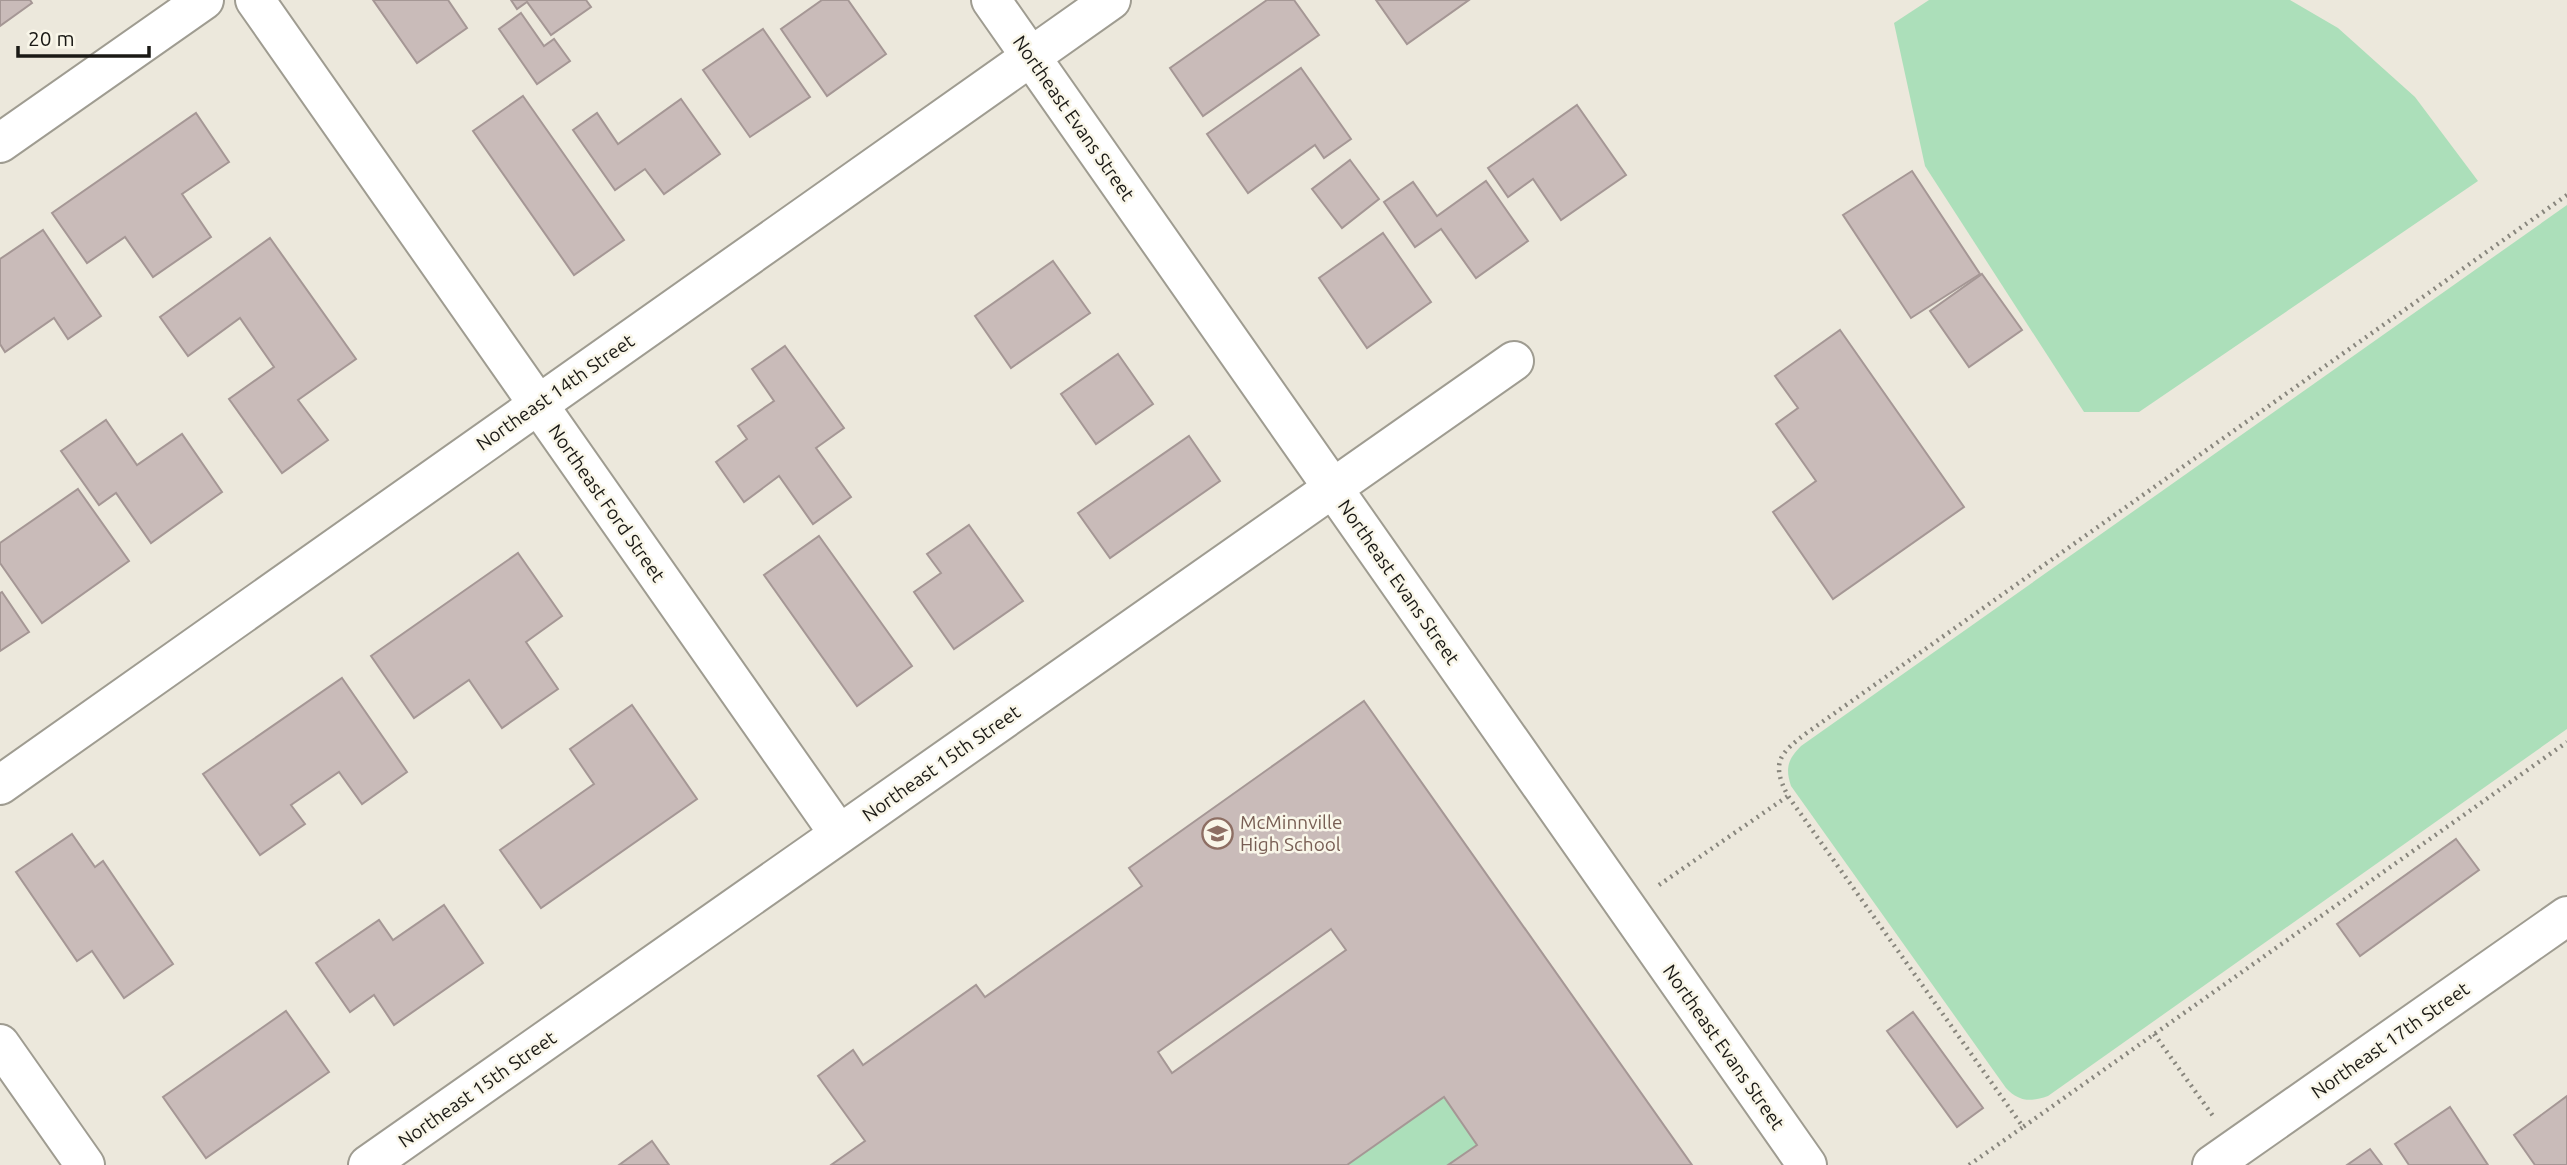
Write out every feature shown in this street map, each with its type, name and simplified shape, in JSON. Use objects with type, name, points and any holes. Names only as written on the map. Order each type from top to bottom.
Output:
[{"type":"street","points":[[0,143],[204,0]]},
{"type":"street","name":"Northeast Ford Street","points":[[255,0],[839,834]]},
{"type":"street","name":"Northeast Evans Street","points":[[991,0],[1807,1165]]},
{"type":"street","name":"Northeast 14th Street","points":[[0,785],[1111,0]]},
{"type":"street","name":"Northeast 15th Street","points":[[368,1165],[1514,361]]},
{"type":"street","name":"Northeast 17th Street","points":[[2220,1160],[2567,916]]},
{"type":"street","points":[[0,1044],[85,1165]]},
{"type":"path","points":[[2023,1127],[1788,796],[1780,780],[1780,759],[1793,743],[2567,195]]},
{"type":"path","points":[[1969,1165],[2567,742]]},
{"type":"path","points":[[1626,907],[1788,796]]},
{"type":"path","points":[[2154,1034],[2220,1160]]},
{"type":"green space","points":[[1929,0],[2290,0],[2338,28],[2415,97],[2478,181],[2139,412],[2084,412],[1925,166],[1894,23]]},
{"type":"green space","points":[[2567,205],[2567,729],[2048,1096],[2031,1100],[2016,1096],[2006,1088],[1791,786],[1788,769],[1793,755],[1801,746]]},
{"type":"green space","points":[[1444,1097],[1477,1145],[1448,1165],[1347,1165]]},
{"type":"building","points":[[0,0],[30,0],[32,3],[0,26]]},
{"type":"building","points":[[373,0],[448,0],[467,28],[417,63]]},
{"type":"building","points":[[511,0],[586,0],[591,7],[551,35],[527,2],[517,9]]},
{"type":"building","points":[[822,0],[848,0],[886,54],[827,96],[781,29]]},
{"type":"building","points":[[1267,0],[1294,0],[1319,35],[1203,116],[1170,68]]},
{"type":"building","points":[[1376,0],[1469,0],[1407,44]]},
{"type":"building","points":[[521,13],[544,46],[554,39],[570,61],[537,84],[499,29]]},
{"type":"building","points":[[763,29],[810,97],[750,137],[703,70]]},
{"type":"building","points":[[1301,68],[1351,139],[1324,158],[1315,145],[1248,193],[1207,134]]},
{"type":"building","points":[[523,96],[624,240],[574,275],[473,131]]},
{"type":"building","points":[[681,99],[720,154],[664,194],[645,169],[615,190],[573,130],[597,113],[618,144]]},
{"type":"building","points":[[1577,105],[1626,175],[1561,220],[1533,179],[1508,197],[1488,168]]},
{"type":"building","points":[[196,113],[229,162],[182,194],[211,237],[153,277],[125,237],[87,263],[52,213]]},
{"type":"building","points":[[1350,160],[1379,199],[1342,228],[1312,189]]},
{"type":"building","points":[[1912,171],[1980,274],[1911,318],[1843,215]]},
{"type":"building","points":[[1486,181],[1528,241],[1476,278],[1441,229],[1415,247],[1384,202],[1413,182],[1437,216]]},
{"type":"building","points":[[43,230],[101,316],[68,339],[54,318],[5,352],[0,344],[0,259]]},
{"type":"building","points":[[1383,233],[1431,302],[1367,348],[1319,278]]},
{"type":"building","points":[[270,238],[356,359],[298,400],[328,440],[282,473],[229,399],[274,367],[240,318],[188,356],[160,317]]},
{"type":"building","points":[[1053,261],[1090,313],[1011,368],[975,316]]},
{"type":"building","points":[[1982,274],[2022,330],[1969,367],[1930,311]]},
{"type":"building","points":[[1840,330],[1964,507],[1833,599],[1773,512],[1816,481],[1776,424],[1798,408],[1775,376]]},
{"type":"building","points":[[785,346],[844,428],[816,448],[851,497],[813,524],[779,476],[744,502],[716,462],[747,439],[738,426],[774,401],[752,369]]},
{"type":"building","points":[[1118,354],[1153,404],[1096,444],[1061,394]]},
{"type":"building","points":[[106,420],[137,465],[182,434],[222,492],[151,543],[116,493],[99,505],[61,451]]},
{"type":"building","points":[[1189,436],[1220,481],[1110,558],[1078,513]]},
{"type":"building","points":[[78,489],[129,561],[42,623],[0,563],[0,543]]},
{"type":"building","points":[[969,525],[1023,601],[954,649],[914,592],[941,573],[927,554]]},
{"type":"building","points":[[819,536],[912,666],[857,706],[764,575]]},
{"type":"building","points":[[518,553],[562,616],[526,642],[558,689],[502,728],[469,680],[414,718],[371,656]]},
{"type":"building","points":[[2,592],[29,632],[0,651],[0,593]]},
{"type":"building","points":[[342,678],[407,772],[362,804],[339,772],[291,805],[305,824],[260,855],[203,774]]},
{"type":"building","points":[[1364,701],[1692,1165],[1448,1165],[1477,1145],[1444,1097],[1347,1165],[831,1165],[865,1141],[818,1076],[853,1050],[863,1065],[976,985],[985,997],[1142,886],[1129,868]],"holes":[[[1331,929],[1346,950],[1172,1073],[1158,1052]]]},
{"type":"building","points":[[632,705],[697,799],[541,908],[500,850],[594,784],[570,749]]},
{"type":"building","points":[[72,834],[95,867],[103,861],[173,964],[124,998],[92,951],[77,961],[16,872]]},
{"type":"building","points":[[2456,839],[2479,870],[2360,956],[2337,924]]},
{"type":"building","points":[[444,905],[483,963],[394,1025],[374,995],[350,1012],[316,963],[379,920],[393,940]]},
{"type":"building","points":[[286,1011],[329,1072],[206,1158],[163,1097]]},
{"type":"building","points":[[1913,1012],[1983,1108],[1957,1127],[1887,1031]]},
{"type":"building","points":[[2567,1096],[2567,1165],[2535,1165],[2514,1135]]},
{"type":"building","points":[[2450,1107],[2488,1165],[2409,1165],[2395,1144]]},
{"type":"building","points":[[652,1141],[669,1165],[619,1165]]},
{"type":"building","points":[[2370,1149],[2382,1165],[2347,1165]]},
{"type":"place","name":"McMinnville High School","points":[[1217,833]]}]
